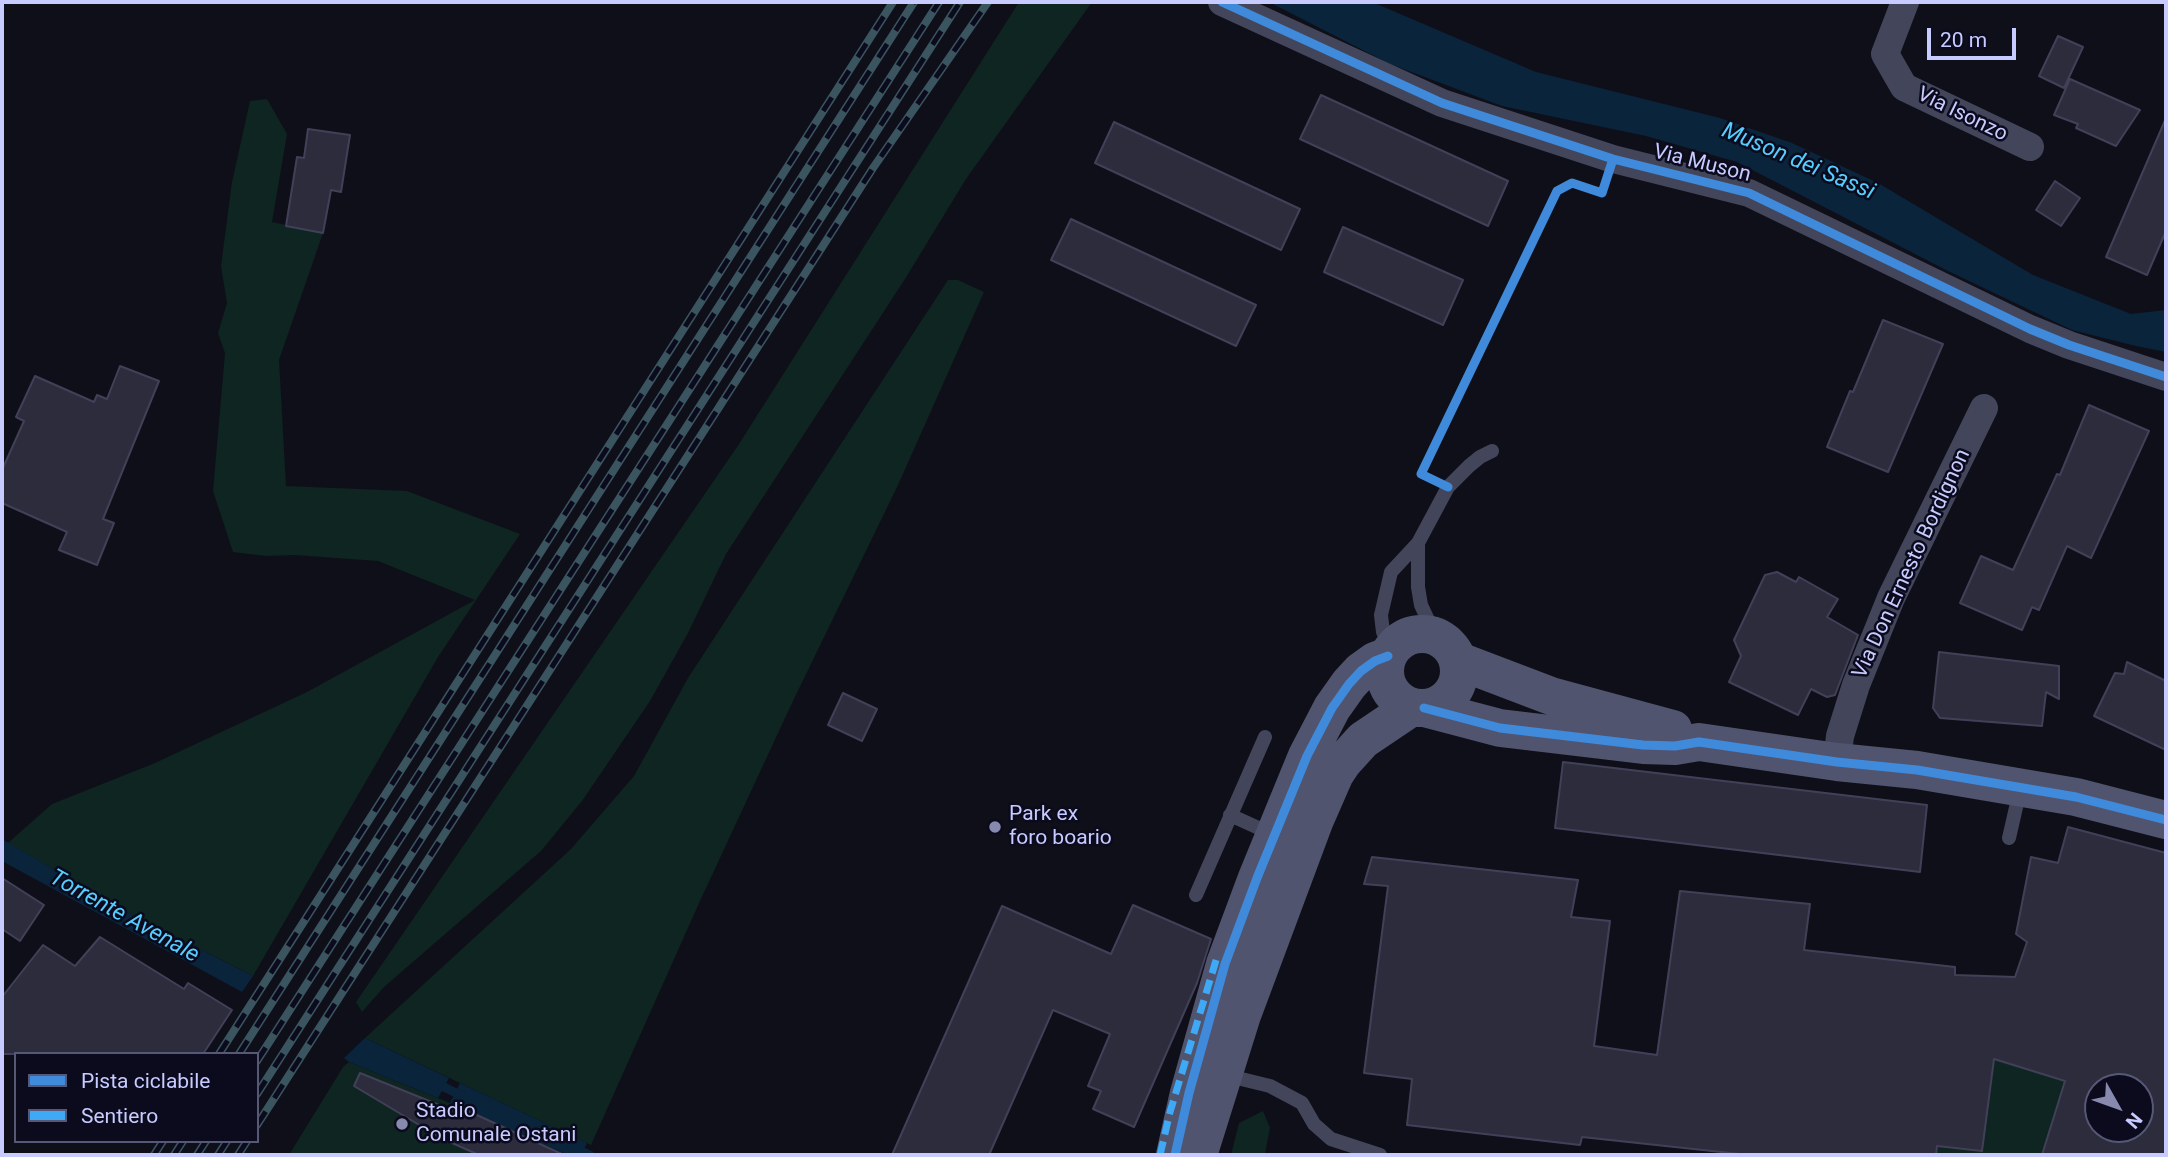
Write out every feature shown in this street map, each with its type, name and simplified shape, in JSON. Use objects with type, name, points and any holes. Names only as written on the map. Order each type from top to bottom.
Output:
[{"type":"street","name":"Via Muson","points":[[1222,2],[1442,103],[1613,159],[1749,192],[2030,329],[2069,345],[2166,377]]},
{"type":"street","name":"Via Isonzo","points":[[1905,2],[1885,54],[1904,87],[2030,147]]},
{"type":"street","name":"Via Don Ernesto Bordignon","points":[[1837,762],[1840,736],[1856,685],[1891,598],[1984,408]]},
{"type":"street","points":[[1199,1155],[1225,964],[1307,756],[1332,708],[1362,671],[1390,653],[1409,636],[1420,633],[1551,696],[1681,732],[1699,743]]},
{"type":"street","points":[[1175,1155],[1209,1071],[1242,1015],[1335,774],[1359,745],[1394,718],[1418,708],[1441,704],[1451,696],[1458,684],[1460,672],[1447,648]]},
{"type":"street","points":[[1390,653],[1385,674],[1388,686],[1394,696],[1404,704],[1487,725],[1643,745],[1675,746],[1699,743],[1917,770],[2165,814]]},
{"type":"street","points":[[1274,835],[1286,836],[1292,831],[1332,755],[1359,745]]},
{"type":"street","points":[[1274,835],[1285,850],[1273,890],[1273,903],[1279,916]]},
{"type":"lane","points":[[1390,653],[1382,632],[1381,615],[1391,572],[1418,543],[1448,487],[1480,457],[1492,451]]},
{"type":"lane","points":[[1418,543],[1418,587],[1421,605],[1447,648]]},
{"type":"lane","points":[[1196,895],[1265,737]]},
{"type":"lane","points":[[2009,838],[2020,789]]},
{"type":"lane","points":[[1230,816],[1274,835]]},
{"type":"lane","points":[[1209,1071],[1270,1086],[1302,1103],[1314,1124],[1331,1139],[1380,1155]]},
{"type":"green space","points":[[1019,2],[1092,2],[966,179],[905,279],[726,554],[688,633],[650,701],[582,801],[541,851],[384,987],[362,1012],[356,1002],[739,444]]},
{"type":"green space","points":[[267,99],[287,134],[272,222],[323,233],[279,360],[286,486],[407,491],[520,534],[438,657],[253,976],[121,909],[8,843],[52,804],[155,763],[307,692],[475,600],[378,561],[233,552],[213,491],[225,353],[218,333],[227,303],[221,266],[232,182],[250,101]]},
{"type":"green space","points":[[948,280],[958,280],[984,292],[898,485],[700,901],[591,1145],[365,1038],[571,849],[634,776],[688,678]]},
{"type":"green space","points":[[1994,1059],[2065,1081],[2042,1155],[1936,1155],[1937,1146],[1982,1151]]},
{"type":"green space","name":"Stadio Comunale Ostani","points":[[349,1062],[455,1105],[564,1155],[289,1155],[343,1067]]},
{"type":"green space","points":[[1263,1111],[1270,1128],[1265,1154],[1269,1155],[1231,1155],[1239,1123]]},
{"type":"water","name":"Muson dei Sassi","points":[[1269,2],[1372,2],[1536,72],[1720,118],[1792,143],[1878,183],[2033,275],[2131,314],[2166,310],[2166,352],[2072,330],[1946,270],[1737,162],[1646,136],[1502,106],[1390,64]]},
{"type":"water","points":[[2,839],[121,909],[253,976],[242,992],[2,861]]},
{"type":"water","points":[[365,1038],[449,1078],[438,1098],[344,1058]]},
{"type":"water","points":[[460,1083],[587,1143],[581,1155],[568,1155],[450,1103]]},
{"type":"building","points":[[2058,36],[2083,47],[2064,88],[2039,76]]},
{"type":"building","points":[[2070,79],[2140,110],[2116,146],[2076,128],[2078,124],[2054,115]]},
{"type":"building","points":[[1321,95],[1508,181],[1488,226],[1300,139]]},
{"type":"building","points":[[2166,118],[2166,231],[2147,275],[2106,257]]},
{"type":"building","points":[[1114,122],[1300,209],[1281,250],[1095,163]]},
{"type":"building","points":[[308,129],[350,135],[341,192],[331,190],[323,233],[286,226],[297,157],[304,158]]},
{"type":"building","points":[[2055,181],[2080,198],[2061,226],[2036,210]]},
{"type":"building","points":[[1071,219],[1256,305],[1236,346],[1051,260]]},
{"type":"building","points":[[1343,227],[1463,280],[1443,325],[1324,272]]},
{"type":"building","points":[[1883,320],[1943,344],[1888,472],[1827,447]]},
{"type":"building","points":[[120,366],[159,381],[103,519],[114,523],[97,565],[59,550],[67,532],[2,503],[2,470],[24,421],[16,417],[35,376],[94,402],[97,395],[107,399]]},
{"type":"building","points":[[2089,405],[2149,431],[2091,558],[2067,546],[2039,610],[2032,607],[2022,630],[1960,603],[1981,556],[2013,570],[2057,474],[2060,475]]},
{"type":"building","points":[[1777,572],[1796,582],[1799,577],[1838,599],[1827,617],[1858,635],[1835,695],[1827,697],[1811,689],[1798,715],[1729,682],[1741,656],[1734,640],[1765,575]]},
{"type":"building","points":[[1939,652],[2059,666],[2059,699],[2046,692],[2042,726],[1940,718],[1933,708]]},
{"type":"building","points":[[2127,662],[2166,681],[2166,750],[2094,716],[2115,673],[2124,674]]},
{"type":"building","points":[[843,693],[877,709],[862,741],[828,725]]},
{"type":"building","points":[[1563,762],[1927,805],[1920,872],[1555,828]]},
{"type":"building","points":[[2068,827],[2166,853],[2166,1155],[2042,1155],[2065,1081],[1994,1059],[1982,1151],[1937,1146],[1936,1155],[1749,1155],[1582,1137],[1580,1145],[1407,1125],[1412,1079],[1364,1073],[1388,886],[1364,884],[1372,857],[1578,880],[1571,917],[1610,921],[1594,1046],[1657,1055],[1680,891],[1810,904],[1804,950],[1955,967],[1955,975],[2015,977],[2027,942],[2016,934],[2031,857],[2058,863]]},
{"type":"building","points":[[2,878],[44,905],[20,941],[2,929]]},
{"type":"building","points":[[1133,905],[1211,939],[1197,983],[1134,1127],[1093,1109],[1101,1091],[1088,1086],[1110,1034],[1053,1010],[989,1155],[892,1155],[1002,906],[1111,954]]},
{"type":"building","points":[[100,937],[184,989],[188,983],[232,1010],[204,1052],[2,1054],[2,997],[43,945],[75,966]]},
{"type":"building","points":[[360,1073],[454,1111],[455,1105],[564,1155],[479,1155],[441,1138],[354,1086]]},
{"type":"waterway","name":"Torrente Avenale","points":[[436,1083],[464,1097]]},
{"type":"waterway","name":"Torrente Avenale","points":[[572,1147],[590,1155]]},
{"type":"railway","points":[[220,1052],[893,2]]},
{"type":"railway","points":[[240,1052],[914,2]]},
{"type":"railway","points":[[259,1058],[939,2]]},
{"type":"railway","points":[[259,1091],[960,2]]},
{"type":"railway","points":[[259,1122],[873,168],[988,2]]},
{"type":"railway","points":[[154,1155],[162,1143]]},
{"type":"railway","points":[[174,1155],[182,1143]]},
{"type":"railway","points":[[197,1155],[205,1143]]},
{"type":"railway","points":[[218,1155],[226,1143]]},
{"type":"railway","points":[[238,1155],[246,1143]]},
{"type":"marked path","points":[[1160,1155],[1170,1112],[1217,957]]},
{"type":"cycle path","points":[[1222,2],[1442,103],[1613,159],[1749,193],[2030,329],[2069,345],[2166,377]]},
{"type":"cycle path","points":[[1448,487],[1421,474],[1557,191],[1572,183],[1602,193],[1613,159]]},
{"type":"cycle path","points":[[1175,1155],[1189,1093],[1225,964],[1307,756],[1332,708],[1349,684],[1361,671],[1388,656]]},
{"type":"cycle path","points":[[1424,708],[1500,728],[1643,745],[1675,746],[1699,742],[1837,762],[1917,770],[2076,797],[2166,820]]},
{"type":"place","name":"Park ex foro boario","points":[[995,827]]},
{"type":"place","name":"Stadio Comunale Ostani","points":[[402,1124]]}]
